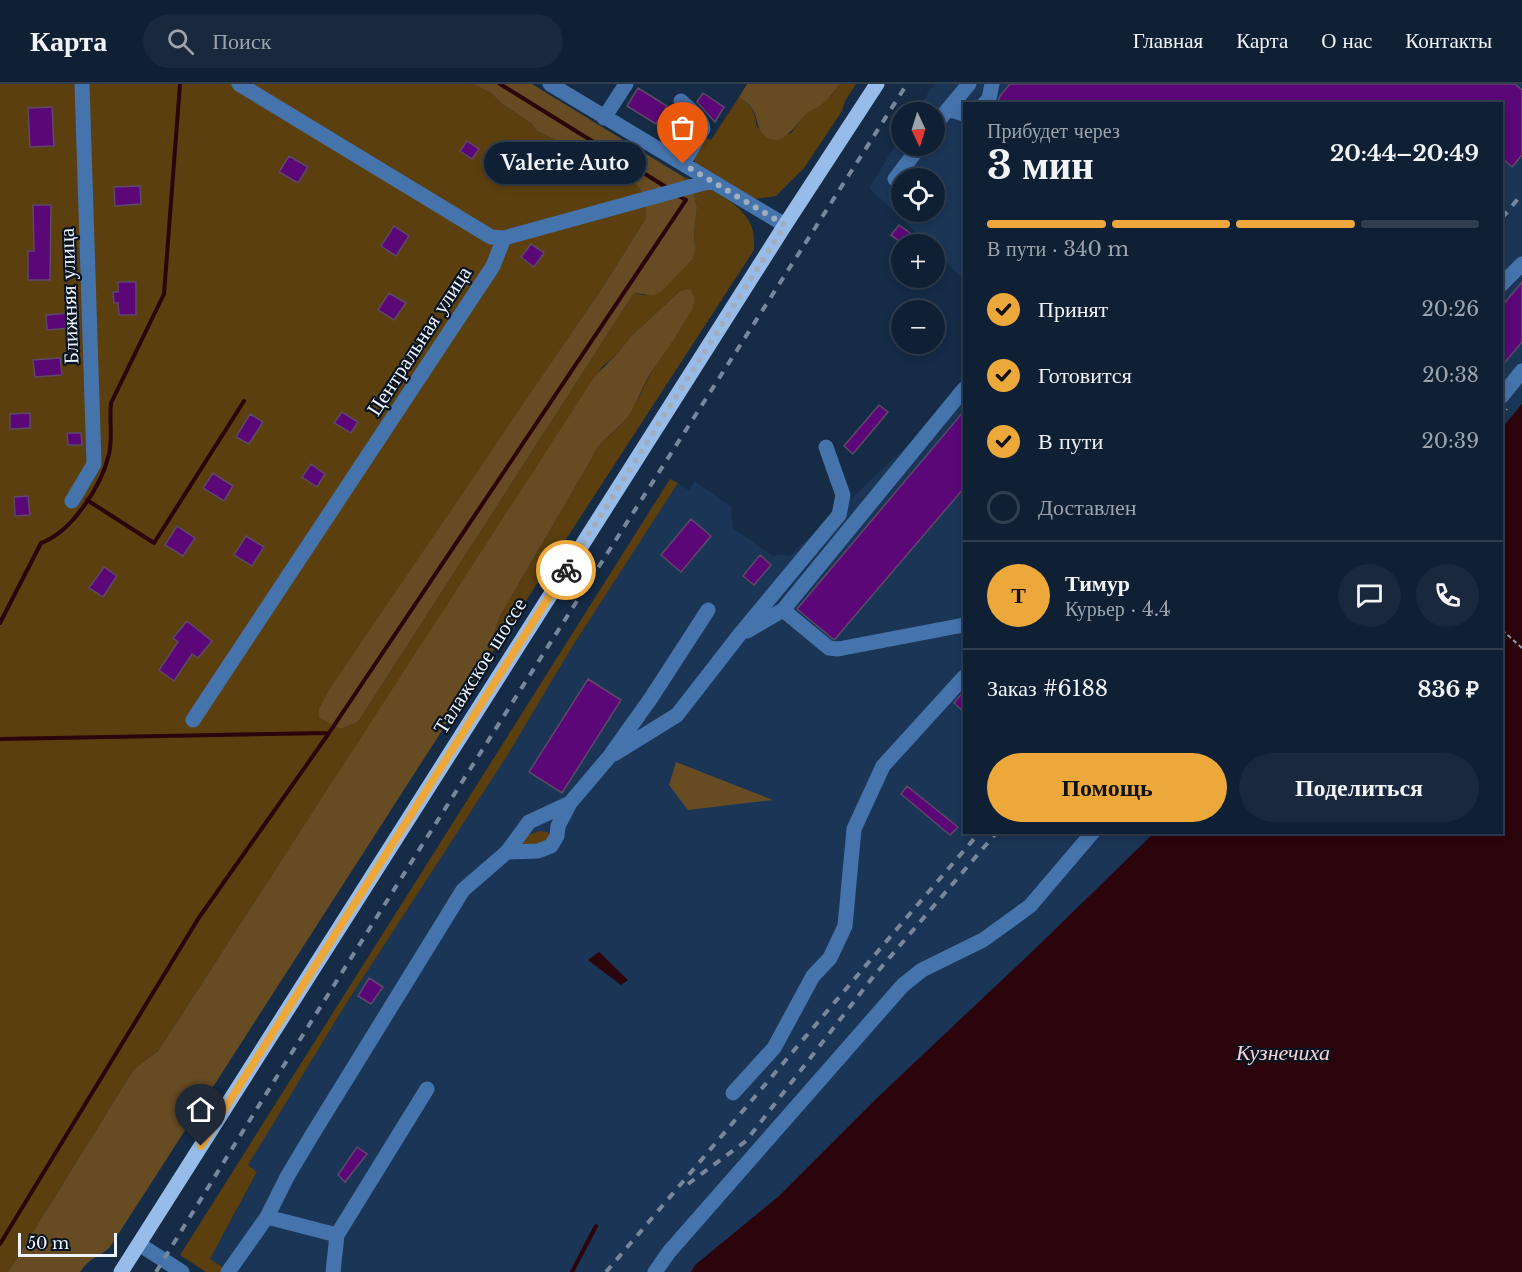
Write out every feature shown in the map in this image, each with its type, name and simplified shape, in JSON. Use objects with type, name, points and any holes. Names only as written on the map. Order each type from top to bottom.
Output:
[{"type":"main road","name":"Талажское шоссе","points":[[121,1272],[785,225],[877,84]]},
{"type":"street","name":"Ближняя улица","points":[[72,501],[94,464],[82,84]]},
{"type":"street","points":[[239,84],[491,237],[504,238],[711,181]]},
{"type":"street","points":[[550,84],[785,225]]},
{"type":"street","points":[[604,118],[626,84]]},
{"type":"street","points":[[945,113],[969,84]]},
{"type":"street","points":[[986,102],[989,99],[992,84]]},
{"type":"street","points":[[681,101],[703,123],[703,129],[683,164]]},
{"type":"street","points":[[948,109],[963,114]]},
{"type":"street","points":[[903,168],[912,156]]},
{"type":"street","name":"Центральная улица","points":[[193,720],[494,266],[504,238]]},
{"type":"street","points":[[1503,283],[1522,264]]},
{"type":"street","points":[[1503,395],[1522,371]]},
{"type":"street","points":[[737,637],[783,610],[963,390]]},
{"type":"street","points":[[609,757],[677,715],[737,637],[839,514],[843,495],[826,447]]},
{"type":"street","points":[[507,852],[538,850],[551,846],[557,836],[558,825],[570,803],[609,757],[651,698],[708,610]]},
{"type":"street","points":[[783,610],[829,648],[838,649],[963,625]]},
{"type":"street","points":[[733,1094],[774,1048],[813,976],[830,958],[845,926],[854,829],[883,766],[963,678]]},
{"type":"street","points":[[228,1272],[267,1216],[312,1135],[463,890],[507,852],[530,822],[570,803]]},
{"type":"street","points":[[655,1272],[669,1252],[903,985],[922,970],[983,940],[1030,906],[1091,834]]},
{"type":"street","points":[[333,1272],[337,1235],[427,1089]]},
{"type":"street","points":[[267,1216],[337,1235]]},
{"type":"street","points":[[139,1244],[182,1272]]},
{"type":"path","points":[[1503,631],[1522,648]]},
{"type":"shaded area","points":[[0,84],[473,84],[491,93],[502,104],[531,123],[537,131],[572,148],[585,150],[598,161],[625,172],[640,189],[645,204],[646,218],[606,282],[319,708],[341,729],[358,722],[634,293],[643,295],[666,286],[693,259],[697,207],[693,191],[682,176],[724,197],[743,212],[753,231],[754,245],[754,250],[481,670],[500,616],[594,452],[629,414],[649,376],[666,351],[680,291],[631,336],[617,354],[602,367],[158,1051],[134,1069],[8,1272],[0,1272]]},
{"type":"shaded area","points":[[473,84],[532,84],[682,176],[693,191],[697,207],[693,259],[661,292],[653,295],[634,293],[358,722],[341,729],[319,718],[319,708],[329,690],[606,282],[646,218],[645,204],[640,189],[625,172],[598,161],[585,150],[572,148],[537,131],[531,123],[502,104],[491,93]]},
{"type":"shaded area","points":[[747,84],[840,84],[824,103],[807,113],[787,135],[776,140],[764,135],[752,108],[739,97]]},
{"type":"shaded area","points":[[840,84],[856,84],[845,101],[842,111],[804,168],[776,196],[755,199],[695,163],[694,156],[704,137],[711,140],[739,97],[752,109],[757,127],[775,140],[791,133],[805,114],[831,96]]},
{"type":"shaded area","points":[[934,84],[1522,84],[1522,404],[1503,427],[1503,102],[963,102],[963,279],[945,261],[945,234],[917,234],[905,222],[945,222],[945,168],[891,168],[891,209],[869,188],[891,152],[891,156],[945,156],[945,102],[922,102]]},
{"type":"shaded area","points":[[690,289],[695,298],[693,308],[648,378],[627,418],[595,452],[500,616],[481,670],[110,1247],[80,1272],[8,1272],[134,1069],[158,1051],[595,376],[631,336],[680,291]]},
{"type":"shaded area","points":[[963,393],[963,834],[1153,834],[876,1099],[778,1197],[696,1265],[691,1272],[230,1272],[210,1259],[257,1173],[247,1165],[344,1007],[507,756],[572,647],[678,483],[689,490],[695,481],[731,507],[733,528],[774,557],[778,554],[790,556]]},
{"type":"shaded area","points":[[670,479],[678,483],[572,647],[507,756],[344,1007],[248,1165],[257,1172],[210,1259],[230,1272],[206,1272],[180,1255]]},
{"type":"shaded area","points":[[676,762],[773,800],[688,810],[669,785]]},
{"type":"shaded area","points":[[540,831],[548,832],[550,837],[545,843],[520,847],[525,836]]},
{"type":"water","name":"Кузнечиха","points":[[1522,404],[1522,1272],[691,1272],[695,1265],[778,1197],[876,1099],[1153,834],[1503,834],[1503,427]]},
{"type":"water","points":[[599,952],[628,980],[621,985],[588,960]]},
{"type":"building","points":[[1010,84],[1515,84],[1522,90],[1522,155],[1512,167],[1503,159],[1503,102],[998,102]]},
{"type":"building","points":[[638,88],[667,106],[656,124],[627,106]]},
{"type":"building","points":[[703,93],[724,107],[715,122],[697,102]]},
{"type":"building","points":[[52,107],[54,146],[30,147],[28,108]]},
{"type":"building","points":[[467,141],[479,149],[472,159],[460,151]]},
{"type":"building","points":[[289,156],[308,167],[298,183],[279,172]]},
{"type":"building","points":[[140,186],[141,204],[115,206],[114,187]]},
{"type":"building","points":[[33,205],[51,205],[50,280],[28,280],[28,251],[34,251]]},
{"type":"building","points":[[899,225],[910,233],[909,234],[892,234]]},
{"type":"building","points":[[394,226],[409,236],[396,256],[381,246]]},
{"type":"building","points":[[531,244],[544,253],[534,267],[521,257]]},
{"type":"building","points":[[118,282],[136,282],[136,315],[119,315],[118,303],[114,303],[113,292],[118,292]]},
{"type":"building","points":[[1522,282],[1522,342],[1503,365],[1503,305]]},
{"type":"building","points":[[389,293],[406,303],[394,320],[378,310]]},
{"type":"building","points":[[69,313],[71,328],[47,330],[46,315]]},
{"type":"building","points":[[60,358],[62,375],[35,377],[33,360]]},
{"type":"building","points":[[879,405],[888,412],[853,454],[844,446]]},
{"type":"building","points":[[342,412],[358,422],[351,433],[334,423]]},
{"type":"building","points":[[963,412],[963,489],[835,639],[797,609]]},
{"type":"building","points":[[30,413],[30,428],[10,429],[10,414]]},
{"type":"building","points":[[250,414],[263,422],[249,444],[236,437]]},
{"type":"building","points":[[67,433],[81,433],[82,445],[68,445]]},
{"type":"building","points":[[311,464],[325,474],[317,487],[302,477]]},
{"type":"building","points":[[213,473],[233,486],[224,501],[203,488]]},
{"type":"building","points":[[28,496],[30,515],[15,516],[14,497]]},
{"type":"building","points":[[691,519],[711,536],[681,572],[661,555]]},
{"type":"building","points":[[177,526],[195,538],[183,556],[165,545]]},
{"type":"building","points":[[246,536],[264,547],[252,566],[234,555]]},
{"type":"building","points":[[760,555],[771,565],[754,585],[743,576]]},
{"type":"building","points":[[104,567],[117,576],[103,597],[89,588]]},
{"type":"building","points":[[187,621],[212,641],[198,658],[192,654],[174,681],[159,670],[178,642],[173,638]]},
{"type":"building","points":[[588,679],[621,700],[562,793],[529,772]]},
{"type":"building","points":[[963,692],[963,711],[954,703]]},
{"type":"building","points":[[907,786],[958,827],[950,835],[901,794]]},
{"type":"building","points":[[369,978],[383,987],[371,1004],[358,996]]},
{"type":"building","points":[[357,1147],[367,1154],[345,1182],[338,1175]]},
{"type":"waterway","points":[[0,623],[41,543],[64,529],[84,506],[100,479],[110,448],[111,403],[164,294],[180,84]]},
{"type":"waterway","points":[[500,84],[666,187]]},
{"type":"waterway","points":[[0,1244],[198,919],[329,733],[686,200],[677,195]]},
{"type":"waterway","points":[[87,500],[154,543],[244,401]]},
{"type":"waterway","points":[[0,739],[329,733]]},
{"type":"waterway","points":[[572,1272],[596,1226]]},
{"type":"railway","points":[[156,1272],[435,825],[907,84]]},
{"type":"railway","points":[[1503,217],[1522,194]]},
{"type":"railway","points":[[606,1272],[978,834]]},
{"type":"railway","points":[[688,1184],[746,1141],[873,977],[995,834]]},
{"type":"way so far","points":[[566,570],[785,225],[683,164]]},
{"type":"place","name":"Valerie Auto","points":[[683,164]]},
{"type":"route","points":[[201,1146],[566,570]]}]
